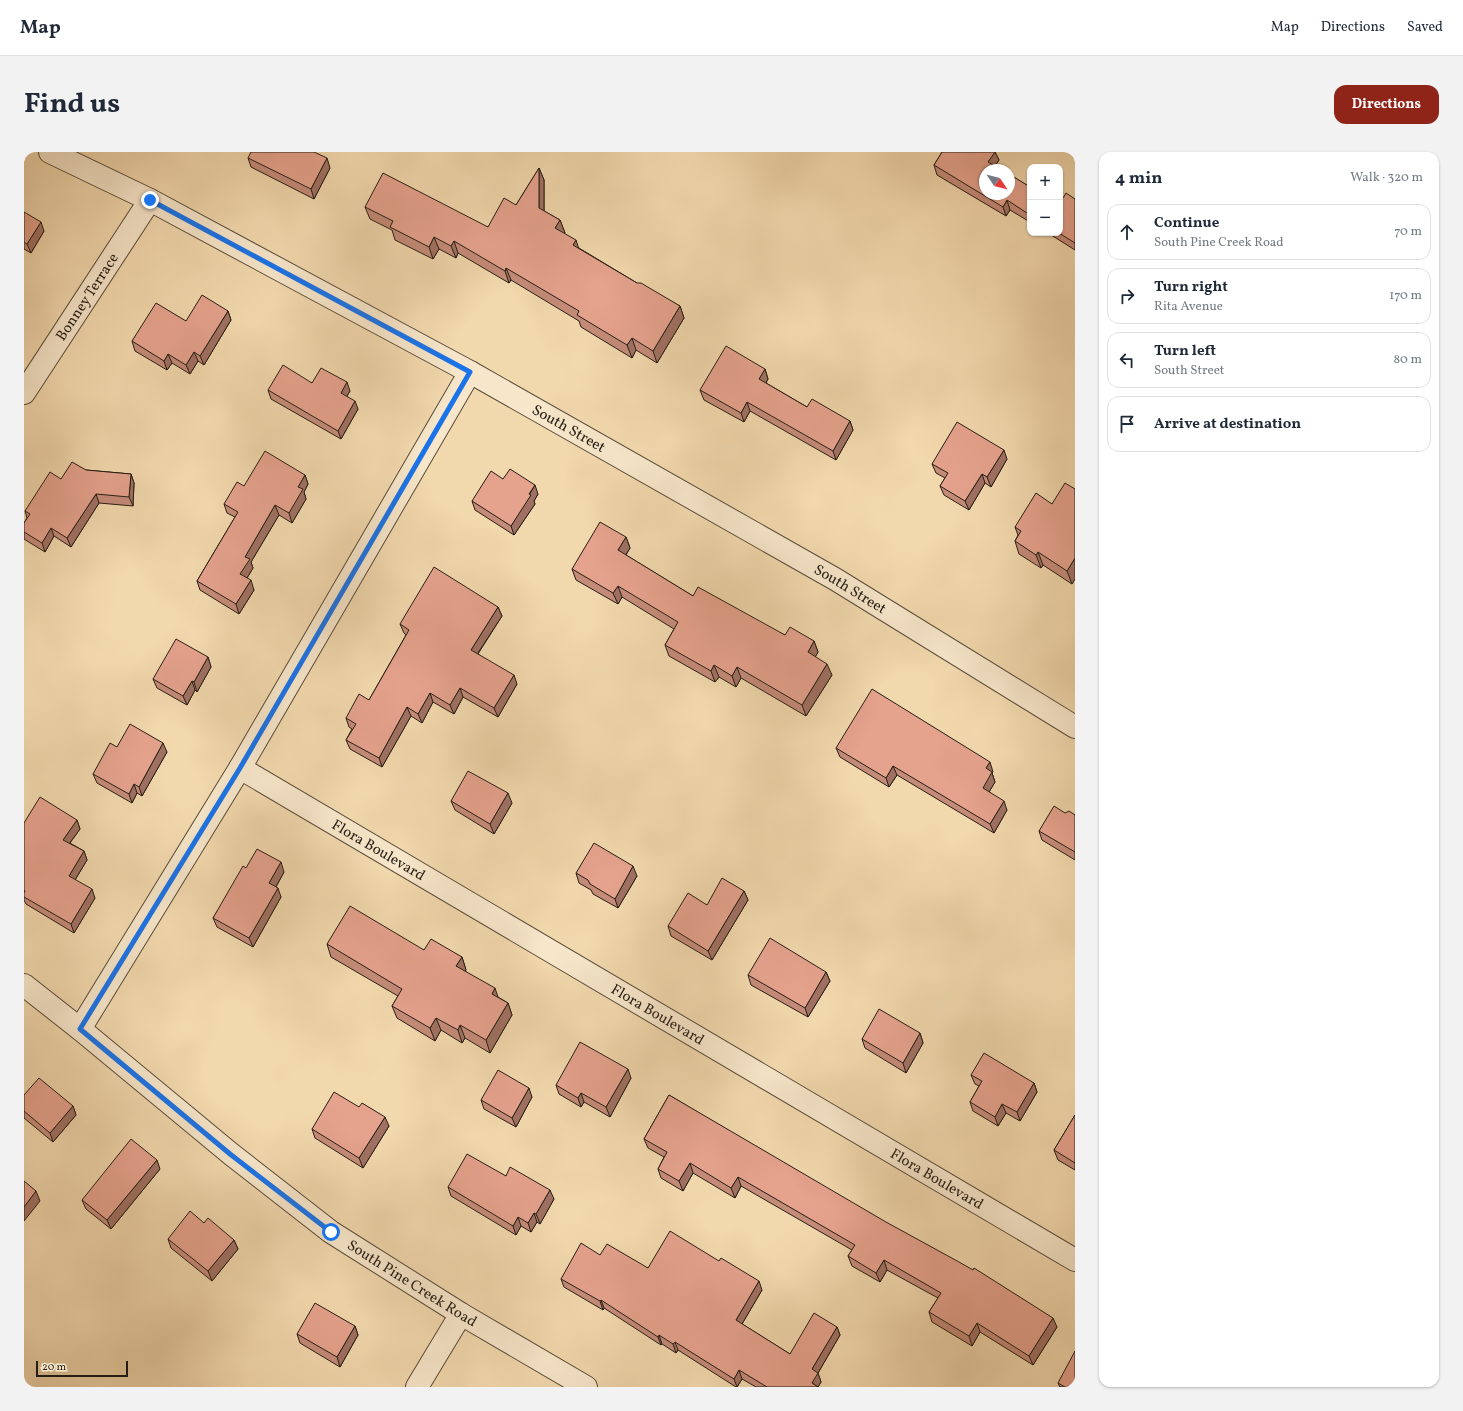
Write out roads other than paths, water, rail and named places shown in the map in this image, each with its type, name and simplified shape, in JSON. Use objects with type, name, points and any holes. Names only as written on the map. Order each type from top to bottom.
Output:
[{"type":"street","name":"South Street","points":[[50,152],[150,200],[470,372],[835,579],[1075,727]]},
{"type":"street","name":"Bonney Terrace","points":[[24,393],[150,200]]},
{"type":"street","points":[[80,1029],[240,768],[470,372]]},
{"type":"street","name":"Flora Boulevard","points":[[240,768],[1075,1260]]},
{"type":"street","name":"South Pine Creek Road","points":[[24,985],[80,1029],[230,1154],[331,1232],[461,1314],[586,1387]]},
{"type":"street","points":[[417,1387],[461,1314]]}]
